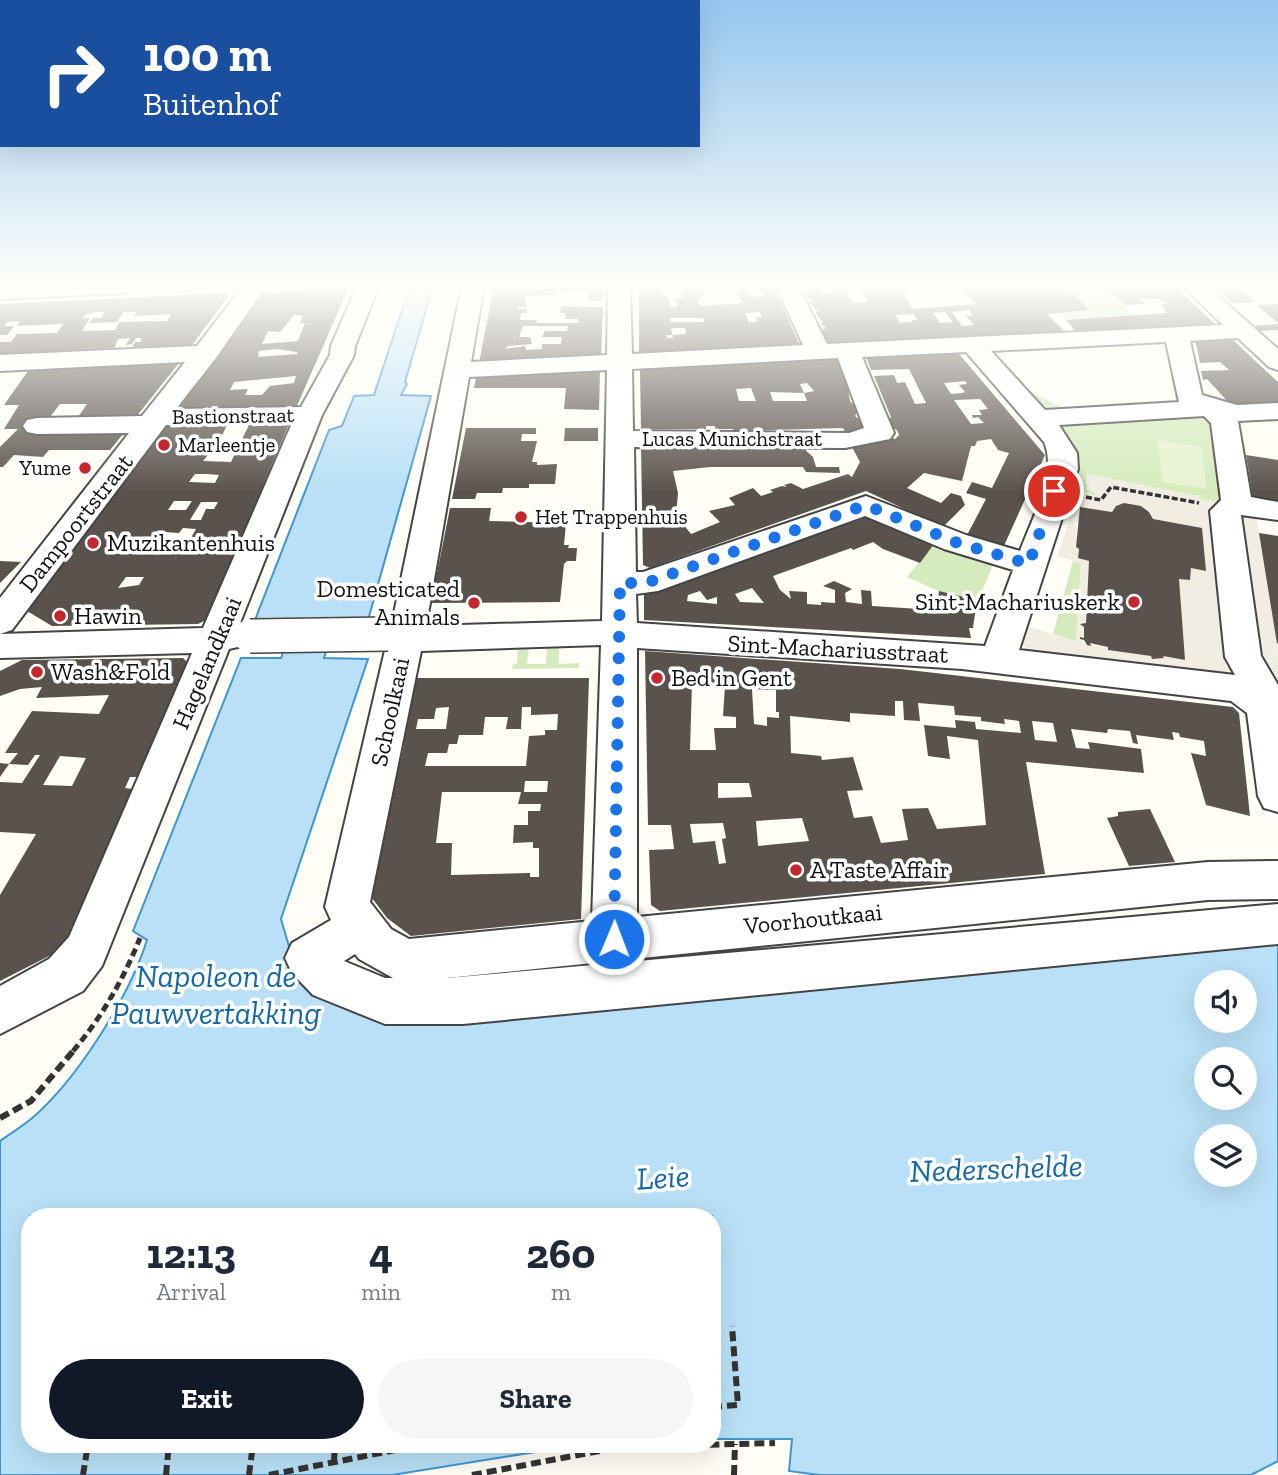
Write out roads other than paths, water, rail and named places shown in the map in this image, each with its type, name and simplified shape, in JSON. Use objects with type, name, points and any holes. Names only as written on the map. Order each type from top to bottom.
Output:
[{"type":"street","points":[[0,363],[169,355]]},
{"type":"street","name":"Dampoortstraat","points":[[0,622],[206,355]]},
{"type":"street","name":"Hagelandkaai","points":[[0,1010],[66,975],[86,951],[233,638],[309,415],[337,366],[340,355]]},
{"type":"street","name":"Schoolkaai","points":[[362,926],[347,907],[396,637],[459,355]]},
{"type":"street","name":"Lucas Munichstraat","points":[[614,939],[617,633],[620,583],[619,355]]},
{"type":"street","points":[[456,370],[782,355]]},
{"type":"street","name":"Lucas Munichstraat","points":[[619,439],[861,437],[848,355]]},
{"type":"street","points":[[974,355],[1058,440],[1063,453],[1063,469],[997,662]]},
{"type":"street","points":[[1181,355],[1190,398],[1211,408],[1224,421],[1234,516],[1243,657],[1267,679],[1278,796]]},
{"type":"street","points":[[1038,418],[1211,408],[1237,413],[1278,411]]},
{"type":"street","name":"Bastionstraat","points":[[155,421],[309,415]]},
{"type":"street","name":"Dampoortstraat","points":[[37,426],[155,421]]},
{"type":"street","points":[[620,583],[646,583],[866,505],[955,542],[1029,564]]},
{"type":"street","points":[[1234,516],[1278,511]]},
{"type":"street","name":"Sint-Machariusstraat","points":[[0,646],[233,638],[617,633],[655,638],[962,656],[1240,689],[1267,679]]},
{"type":"street","name":"Voorhoutkaai","points":[[362,926],[376,944],[404,961],[1208,881],[1278,880]]},
{"type":"street","points":[[362,926],[308,958],[330,979],[385,1001],[411,1001],[477,1000],[1278,924]]},
{"type":"water","points":[[387,355],[413,355],[405,382],[407,384],[401,395],[431,396],[368,620],[336,620],[324,658],[368,659],[281,919],[293,960],[324,988],[1278,937],[1278,1461],[1251,1475],[819,1475],[789,1471],[792,1439],[721,1439],[721,1208],[21,1208],[21,1453],[529,1453],[392,1475],[0,1475],[0,1141],[31,1119],[66,1083],[100,1036],[128,987],[147,940],[133,931],[241,658],[281,658],[295,621],[255,620],[329,430],[342,426],[354,396],[374,395]]},
{"type":"place","name":"Marleentje","points":[[164,445]]},
{"type":"place","name":"Yume","points":[[85,468]]},
{"type":"place","name":"Het Trappenhuis","points":[[521,517]]},
{"type":"place","name":"Muzikantenhuis","points":[[93,543]]},
{"type":"place","name":"Sint-Machariuskerk","points":[[1134,602]]},
{"type":"place","name":"Domesticated Animals","points":[[474,603]]},
{"type":"place","name":"Hawin","points":[[60,616]]},
{"type":"place","name":"Wash&Fold","points":[[37,672]]},
{"type":"place","name":"Bed in Gent","points":[[657,678]]},
{"type":"place","name":"A Taste Affair","points":[[796,870]]},
{"type":"water label","name":"Napoleon de Pauwvertakking","points":[[216,994]]},
{"type":"water label","name":"Nederschelde","points":[[996,1168]]},
{"type":"water label","name":"Leie","points":[[663,1177]]}]
